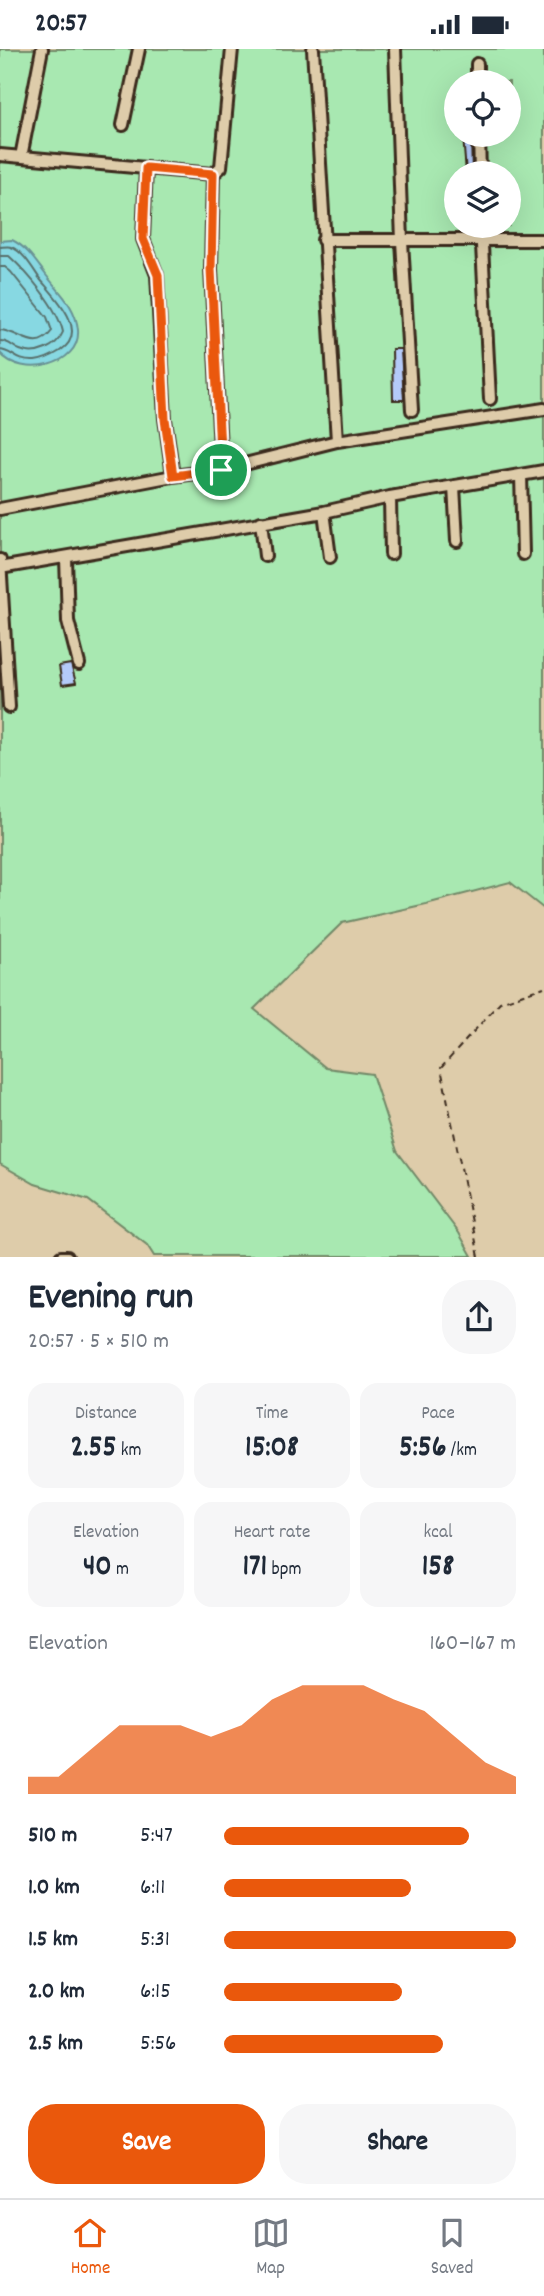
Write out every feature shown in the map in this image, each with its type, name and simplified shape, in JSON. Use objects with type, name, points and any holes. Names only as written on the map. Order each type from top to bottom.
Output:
[{"type":"street","points":[[21,157],[42,49]]},
{"type":"street","points":[[123,125],[139,49]]},
{"type":"street","points":[[0,155],[213,174],[221,167],[232,49]]},
{"type":"street","points":[[313,49],[337,441]]},
{"type":"street","points":[[395,49],[412,410]]},
{"type":"street","points":[[477,64],[477,70]]},
{"type":"street","points":[[146,168],[143,239],[158,275],[165,419],[173,476]]},
{"type":"street","points":[[213,174],[211,269],[221,470]]},
{"type":"street","points":[[323,240],[544,240]]},
{"type":"street","points":[[481,240],[490,399]]},
{"type":"street","points":[[0,509],[173,476],[221,470],[337,441],[544,409]]},
{"type":"street","points":[[9,707],[1,565],[66,558],[544,471]]},
{"type":"street","points":[[521,475],[523,554]]},
{"type":"street","points":[[454,486],[457,541]]},
{"type":"street","points":[[390,497],[391,554]]},
{"type":"street","points":[[324,512],[330,557]]},
{"type":"street","points":[[261,522],[265,555]]},
{"type":"street","points":[[66,558],[68,621],[79,664]]},
{"type":"street","points":[[61,1257],[67,1257]]},
{"type":"path","points":[[479,1257],[441,1068],[500,1002],[544,987]]},
{"type":"green space","points":[[0,49],[544,49],[544,909],[510,882],[342,923],[254,1009],[326,1068],[372,1074],[397,1151],[459,1233],[472,1256],[154,1256],[147,1245],[88,1200],[35,1184],[0,1164]]},
{"type":"water","points":[[12,240],[35,260],[66,300],[77,321],[76,342],[70,352],[48,365],[22,365],[10,361],[0,353],[0,241]]},
{"type":"building","points":[[464,147],[471,147],[472,161],[465,161]]},
{"type":"building","points":[[392,349],[401,349],[404,400],[393,400]]},
{"type":"building","points":[[71,664],[76,683],[62,685],[59,666]]},
{"type":"route","points":[[146,168],[213,174],[211,269],[221,470],[173,476],[165,419],[158,275],[143,239],[146,168]]}]
